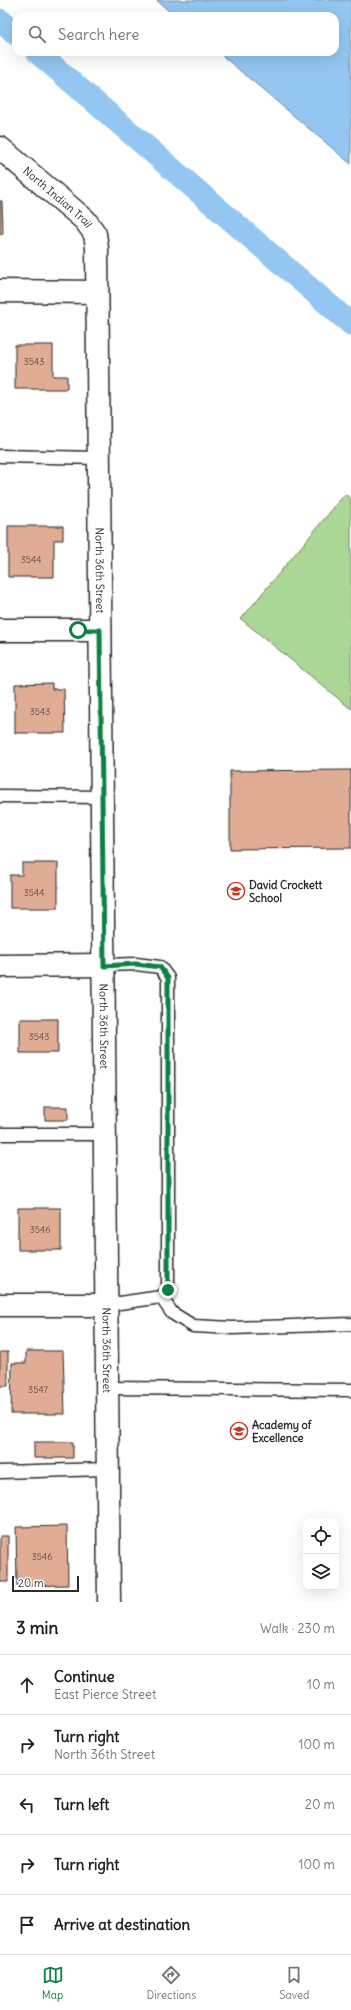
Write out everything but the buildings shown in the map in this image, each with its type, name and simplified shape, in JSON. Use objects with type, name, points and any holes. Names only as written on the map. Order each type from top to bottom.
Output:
[{"type":"street","name":"North Indian Trail","points":[[0,148],[85,220],[95,234]]},
{"type":"street","name":"North 36th Street","points":[[95,234],[97,248],[109,1602]]},
{"type":"street","points":[[0,291],[97,292]]},
{"type":"street","points":[[0,630],[100,630]]},
{"type":"street","points":[[0,966],[104,966]]},
{"type":"street","points":[[0,1305],[106,1305]]},
{"type":"lane","points":[[0,456],[99,458]]},
{"type":"lane","points":[[0,796],[101,797]]},
{"type":"lane","points":[[104,966],[136,964],[160,967],[168,978],[168,1290],[161,1297],[106,1305]]},
{"type":"lane","points":[[0,1134],[104,1134]]},
{"type":"lane","points":[[161,1297],[172,1313],[193,1326],[232,1328],[351,1324]]},
{"type":"lane","points":[[107,1388],[351,1390]]},
{"type":"lane","points":[[0,1472],[107,1469]]},
{"type":"green space","points":[[345,494],[351,499],[351,709],[241,619]]},
{"type":"water","points":[[156,0],[351,0],[351,164],[223,56],[339,56],[339,12],[170,12]]},
{"type":"waterway","points":[[0,20],[12,30]]},
{"type":"waterway","points":[[42,56],[351,324]]},
{"type":"place","name":"David Crockett School","points":[[236,891]]},
{"type":"place","name":"Academy of Excellence","points":[[239,1431]]},
{"type":"route","points":[[78,630],[100,630],[104,966],[136,964],[160,967],[168,978],[168,1290]]}]
